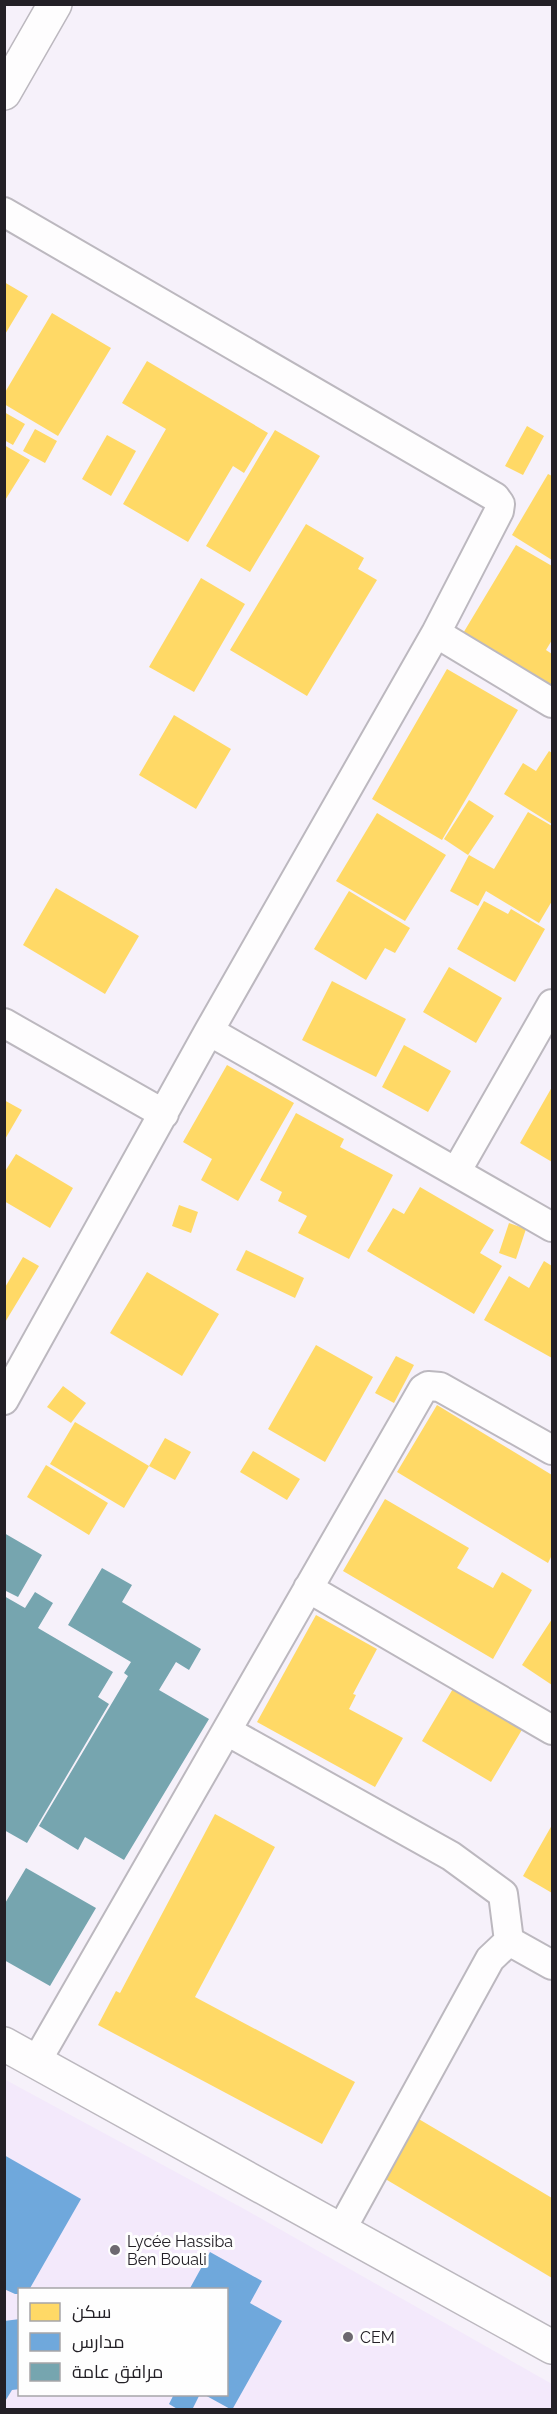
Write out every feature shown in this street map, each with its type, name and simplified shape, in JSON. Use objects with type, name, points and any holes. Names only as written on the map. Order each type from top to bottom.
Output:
[{"type":"main road","points":[[4,93],[55,4]]},
{"type":"main road","points":[[4,2044],[552,2347]]},
{"type":"street","points":[[4,212],[495,496],[500,504],[499,511],[436,633],[209,1031],[4,1400]]},
{"type":"street","points":[[436,633],[552,703]]},
{"type":"street","points":[[456,1172],[552,1004]]},
{"type":"street","points":[[4,1023],[164,1114]]},
{"type":"street","points":[[209,1031],[552,1227]]},
{"type":"street","points":[[36,2062],[423,1389],[428,1386],[440,1387],[552,1450]]},
{"type":"street","points":[[308,1588],[552,1730]]},
{"type":"street","points":[[227,1731],[451,1856],[503,1894],[509,1941]]},
{"type":"street","points":[[509,1941],[552,1965]]},
{"type":"street","points":[[341,2230],[490,1959],[509,1941]]},
{"type":"shaded area","points":[[4,2079],[246,2210],[552,2384],[552,2409],[5,2409]]},
{"type":"building: سكن","points":[[4,282],[28,296],[4,336]]},
{"type":"building: سكن","points":[[52,313],[111,348],[58,436],[4,404],[4,394]]},
{"type":"building: سكن","points":[[147,361],[268,433],[244,473],[233,466],[188,542],[123,504],[166,429],[122,403]]},
{"type":"building: سكن","points":[[4,412],[25,424],[13,445],[4,440]]},
{"type":"building: سكن","points":[[527,426],[544,436],[523,475],[505,466]]},
{"type":"building: سكن","points":[[35,429],[57,441],[45,463],[23,451]]},
{"type":"building: سكن","points":[[275,430],[320,456],[250,572],[206,546]]},
{"type":"building: سكن","points":[[107,435],[136,451],[111,496],[82,479]]},
{"type":"building: سكن","points":[[4,445],[30,460],[4,502]]},
{"type":"building: سكن","points":[[548,474],[552,476],[552,560],[512,535]]},
{"type":"building: سكن","points":[[306,524],[364,558],[358,569],[377,580],[307,696],[230,650]]},
{"type":"building: سكن","points":[[516,545],[552,566],[552,640],[546,650],[552,654],[552,688],[462,635]]},
{"type":"building: سكن","points":[[201,578],[245,604],[194,692],[149,667]]},
{"type":"building: سكن","points":[[447,669],[518,710],[442,840],[372,799]]},
{"type":"building: سكن","points":[[174,715],[231,749],[196,809],[139,775]]},
{"type":"building: سكن","points":[[549,751],[552,753],[552,824],[504,794],[523,763],[536,771]]},
{"type":"building: سكن","points":[[469,800],[494,816],[468,855],[444,839]]},
{"type":"building: سكن","points":[[528,812],[552,826],[552,901],[539,923],[486,891],[478,906],[450,891],[469,855],[494,869]]},
{"type":"building: سكن","points":[[377,813],[446,855],[405,921],[336,881]]},
{"type":"building: سكن","points":[[56,888],[139,936],[105,994],[23,945]]},
{"type":"building: سكن","points":[[349,891],[410,928],[395,953],[385,948],[366,980],[314,949]]},
{"type":"building: سكن","points":[[484,901],[508,914],[511,909],[545,929],[515,982],[457,949]]},
{"type":"building: سكن","points":[[449,967],[502,998],[476,1043],[423,1012]]},
{"type":"building: سكن","points":[[332,981],[406,1019],[376,1077],[302,1040]]},
{"type":"building: سكن","points":[[404,1045],[451,1071],[428,1112],[382,1087]]},
{"type":"building: سكن","points":[[227,1065],[294,1103],[238,1201],[201,1180],[212,1159],[183,1142]]},
{"type":"building: سكن","points":[[552,1087],[552,1162],[520,1143]]},
{"type":"building: سكن","points":[[4,1100],[22,1110],[4,1141]]},
{"type":"building: سكن","points":[[296,1113],[344,1139],[340,1147],[393,1175],[349,1259],[298,1233],[307,1216],[278,1201],[282,1192],[260,1180]]},
{"type":"building: سكن","points":[[16,1154],[73,1188],[50,1228],[4,1201],[4,1173]]},
{"type":"building: سكن","points":[[420,1187],[494,1230],[480,1253],[502,1266],[474,1314],[367,1251],[393,1208],[404,1214]]},
{"type":"building: سكن","points":[[179,1205],[198,1212],[191,1233],[172,1226]]},
{"type":"building: سكن","points":[[509,1223],[526,1229],[516,1259],[499,1253]]},
{"type":"building: سكن","points":[[246,1250],[304,1278],[295,1298],[236,1270]]},
{"type":"building: سكن","points":[[23,1257],[39,1266],[4,1324],[4,1289]]},
{"type":"building: سكن","points":[[544,1261],[552,1266],[552,1358],[484,1320],[509,1276],[529,1288]]},
{"type":"building: سكن","points":[[147,1272],[219,1314],[182,1376],[110,1333]]},
{"type":"building: سكن","points":[[316,1345],[373,1377],[325,1462],[268,1429]]},
{"type":"building: سكن","points":[[396,1356],[414,1365],[394,1403],[375,1393]]},
{"type":"building: سكن","points":[[63,1386],[86,1403],[71,1423],[47,1407]]},
{"type":"building: سكن","points":[[437,1405],[552,1475],[552,1555],[548,1563],[397,1472]]},
{"type":"building: سكن","points":[[75,1422],[149,1466],[124,1508],[50,1464]]},
{"type":"building: سكن","points":[[165,1438],[191,1452],[175,1480],[149,1466]]},
{"type":"building: سكن","points":[[253,1451],[300,1479],[287,1500],[240,1472]]},
{"type":"building: سكن","points":[[46,1465],[108,1503],[89,1535],[27,1497]]},
{"type":"building: سكن","points":[[385,1499],[469,1548],[457,1568],[493,1588],[502,1572],[532,1590],[493,1659],[343,1571]]},
{"type":"building: سكن","points":[[316,1615],[377,1649],[353,1694],[356,1695],[349,1709],[403,1738],[375,1787],[257,1722]]},
{"type":"building: سكن","points":[[552,1619],[552,1685],[522,1665]]},
{"type":"building: سكن","points":[[454,1687],[523,1728],[491,1782],[422,1741]]},
{"type":"building: سكن","points":[[215,1814],[275,1847],[195,1997],[355,2082],[322,2144],[98,2025],[116,1991],[120,1993]]},
{"type":"building: سكن","points":[[552,1825],[552,1893],[523,1876]]},
{"type":"building: سكن","points":[[417,2118],[552,2198],[552,2278],[382,2177]]},
{"type":"building: مدارس","points":[[4,2155],[81,2199],[30,2288],[18,2288],[18,2294],[4,2289]]},
{"type":"building: مدارس","points":[[210,2252],[262,2281],[250,2303],[282,2321],[232,2410],[207,2396],[228,2396],[228,2288],[190,2288]]},
{"type":"building: مدارس","points":[[18,2319],[18,2389],[12,2390],[4,2403],[4,2321]]},
{"type":"building: مدارس","points":[[173,2396],[199,2396],[192,2410],[179,2410],[169,2404]]},
{"type":"building: مرافق عامة","points":[[4,1533],[42,1555],[18,1597],[4,1590]]},
{"type":"building: مرافق عامة","points":[[102,1568],[132,1585],[122,1602],[201,1649],[189,1670],[176,1662],[159,1690],[209,1719],[124,1860],[85,1837],[78,1850],[39,1826],[128,1676],[124,1673],[131,1662],[68,1625]]},
{"type":"building: مرافق عامة","points":[[35,1592],[53,1603],[38,1628],[113,1672],[98,1697],[109,1704],[27,1843],[4,1830],[4,1596],[25,1608]]},
{"type":"building: مرافق عامة","points":[[26,1868],[96,1908],[50,1986],[4,1960],[4,1905]]},
{"type":"place","name":"Lycée Hassiba Ben Bouali","points":[[115,2250]]},
{"type":"place","name":"CEM","points":[[348,2337]]}]
